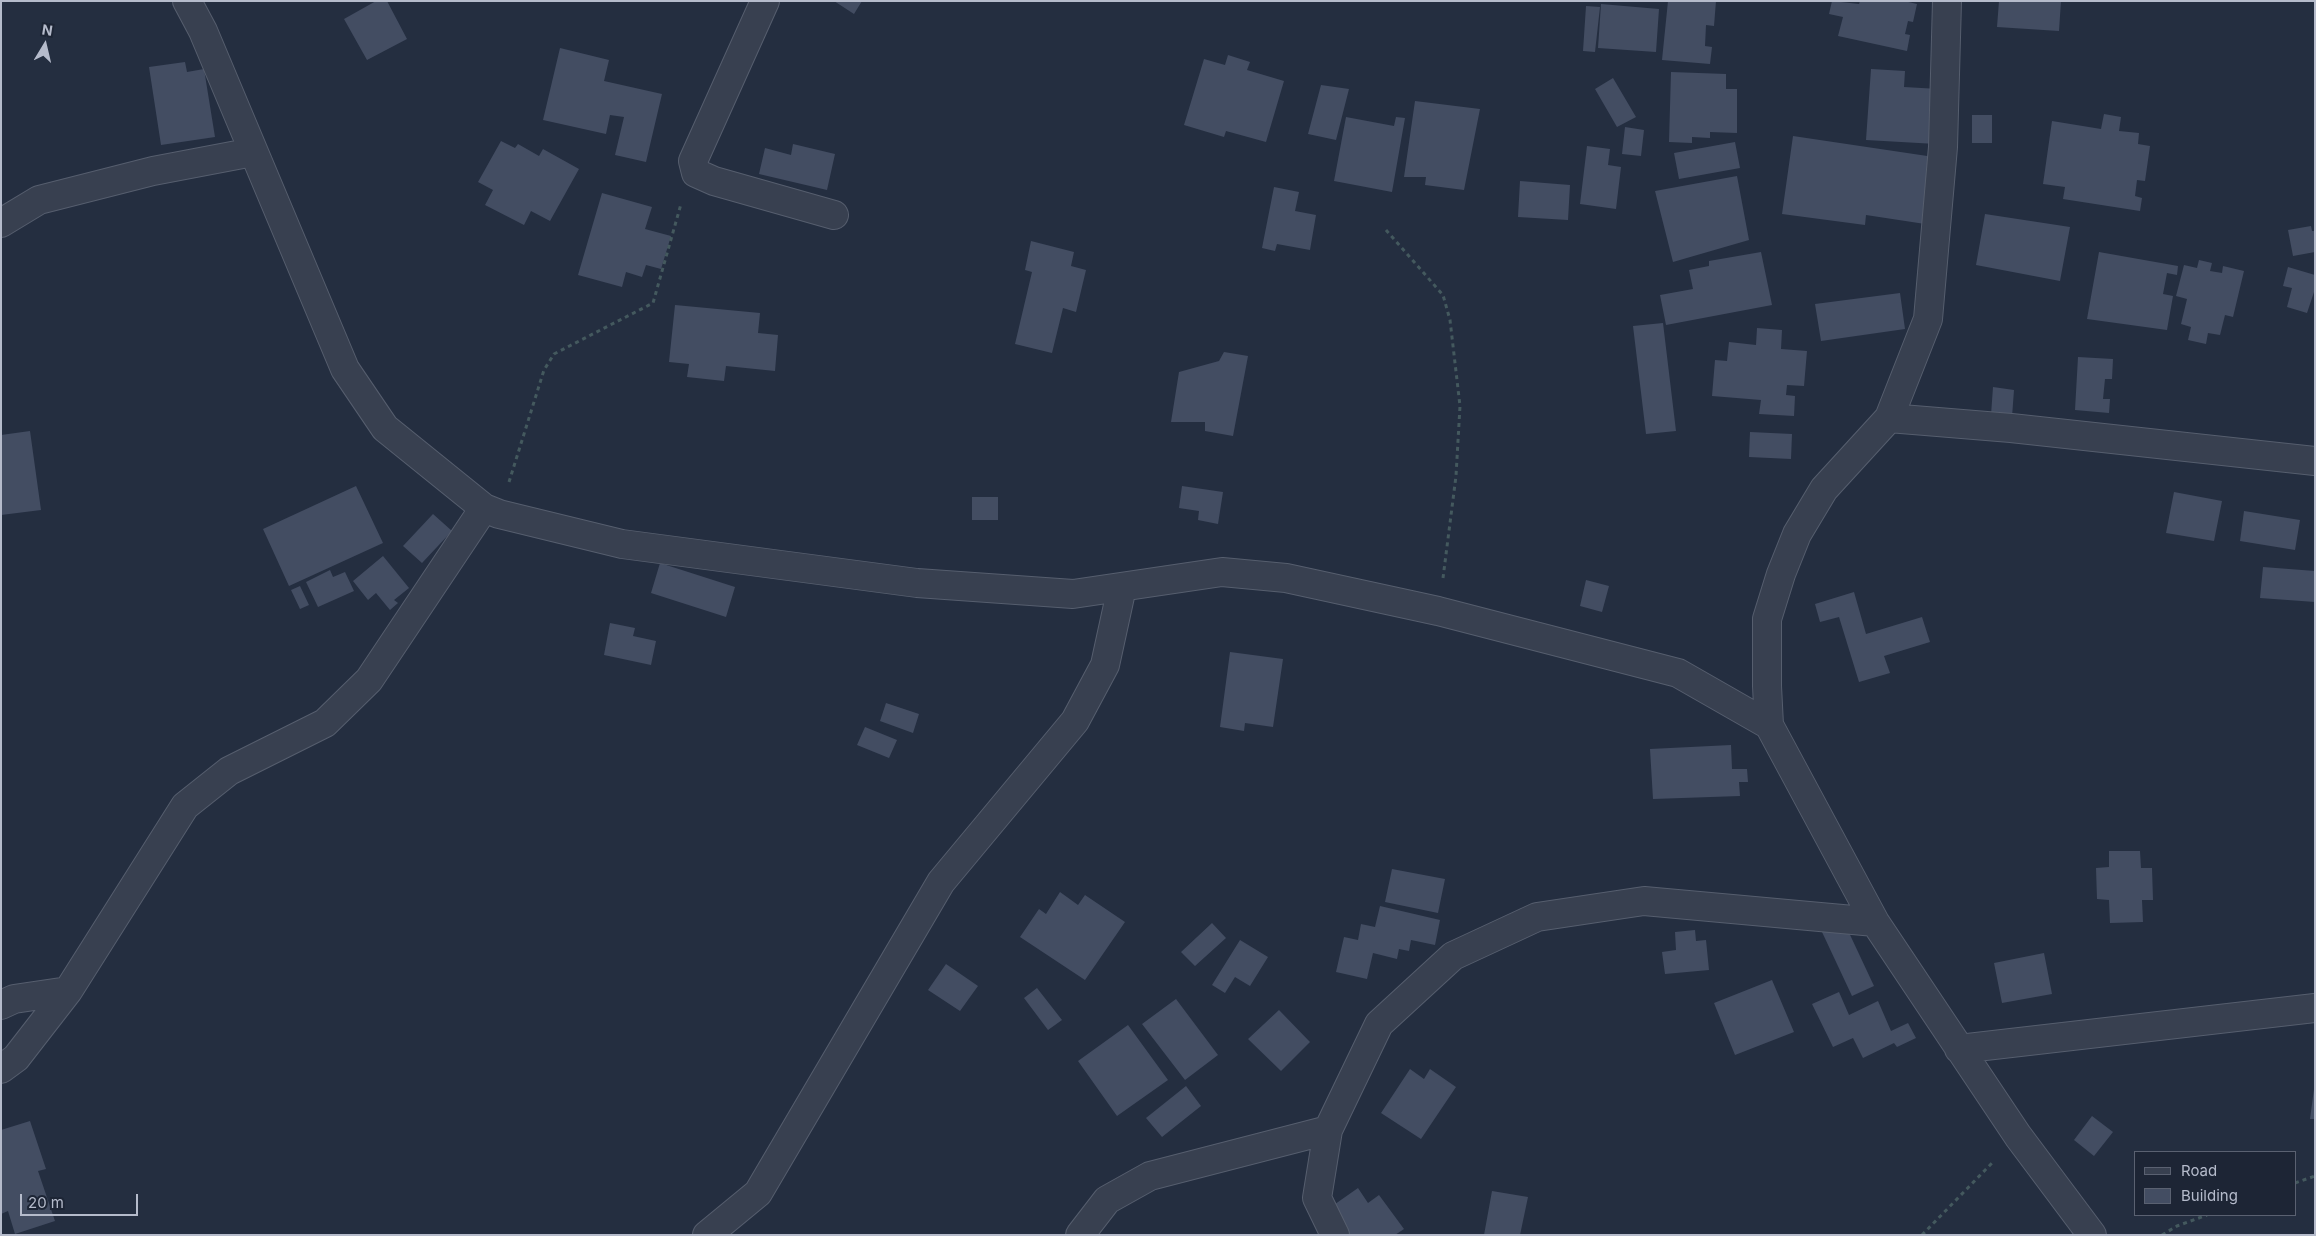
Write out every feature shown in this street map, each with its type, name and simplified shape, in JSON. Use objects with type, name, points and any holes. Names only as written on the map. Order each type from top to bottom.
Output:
[{"type":"street","points":[[187,1],[202,31],[345,369],[385,428],[491,511],[622,544],[917,583],[1073,594],[1222,572],[1286,578],[1438,610],[1678,673],[1769,725]]},
{"type":"street","points":[[765,1],[693,161],[696,173],[714,181],[834,215]]},
{"type":"street","points":[[1947,1],[1944,147],[1928,319],[1889,418],[1824,489],[1794,542],[1768,619],[1767,686],[1769,725],[1875,922],[2018,1136],[2092,1235]]},
{"type":"street","points":[[1,223],[39,200],[153,171],[253,152]]},
{"type":"street","points":[[1889,418],[2011,428],[2315,461]]},
{"type":"street","points":[[1,1070],[16,1058],[68,991],[185,806],[229,771],[325,723],[369,680],[491,511]]},
{"type":"street","points":[[707,1235],[758,1193],[941,882],[1075,720],[1104,665],[1122,587]]},
{"type":"street","points":[[1335,1235],[1316,1198],[1328,1130],[1379,1024],[1453,956],[1537,917],[1644,901],[1875,922]]},
{"type":"street","points":[[1,1005],[14,999],[68,991]]},
{"type":"street","points":[[1959,1049],[2315,1008]]},
{"type":"street","points":[[1080,1235],[1107,1200],[1150,1176],[1328,1130]]},
{"type":"path","points":[[491,511],[544,370],[554,354],[653,304],[693,161]]},
{"type":"path","points":[[1386,230],[1443,294],[1450,320],[1460,406],[1456,476],[1438,610]]},
{"type":"path","points":[[1922,1235],[2018,1136]]},
{"type":"path","points":[[2296,1183],[2315,1176]]},
{"type":"path","points":[[2162,1235],[2177,1226],[2205,1216]]},
{"type":"building","points":[[376,1],[387,1],[407,39],[367,60],[344,19]]},
{"type":"building","points":[[834,1],[862,1],[854,14]]},
{"type":"building","points":[[1668,1],[1716,1],[1714,26],[1706,25],[1705,46],[1712,47],[1710,64],[1662,60]]},
{"type":"building","points":[[1832,1],[1859,4],[1860,1],[1904,1],[1917,4],[1913,22],[1908,21],[1905,34],[1910,35],[1907,51],[1838,36],[1843,17],[1829,14]]},
{"type":"building","points":[[1999,1],[2061,1],[2059,31],[1997,27]]},
{"type":"building","points":[[1601,4],[1659,9],[1656,52],[1598,48]]},
{"type":"building","points":[[1586,6],[1600,7],[1595,52],[1583,51]]},
{"type":"building","points":[[560,48],[609,60],[604,81],[662,94],[646,162],[615,155],[624,117],[610,115],[606,134],[543,120]]},
{"type":"building","points":[[1228,55],[1250,62],[1247,70],[1284,81],[1266,142],[1226,131],[1224,137],[1184,125],[1204,59],[1225,65]]},
{"type":"building","points":[[185,62],[187,72],[204,69],[215,137],[161,145],[149,67]]},
{"type":"building","points":[[1871,69],[1905,71],[1904,87],[1939,89],[1936,144],[1866,140]]},
{"type":"building","points":[[1671,72],[1726,74],[1726,89],[1737,89],[1737,133],[1710,132],[1710,138],[1692,137],[1692,143],[1669,142]]},
{"type":"building","points":[[1613,78],[1636,117],[1617,127],[1595,89]]},
{"type":"building","points":[[1321,85],[1349,89],[1336,140],[1308,134]]},
{"type":"building","points":[[1415,101],[1480,109],[1464,190],[1425,185],[1426,177],[1404,177]]},
{"type":"building","points":[[2104,114],[2121,117],[2119,131],[2139,133],[2138,144],[2150,146],[2145,181],[2137,180],[2135,196],[2142,198],[2140,211],[2063,199],[2065,187],[2043,184],[2052,121],[2101,129]]},
{"type":"building","points":[[1972,115],[1992,115],[1992,143],[1972,143]]},
{"type":"building","points":[[1346,117],[1394,126],[1396,117],[1405,118],[1392,192],[1334,181]]},
{"type":"building","points":[[1625,127],[1644,130],[1641,156],[1622,154]]},
{"type":"building","points":[[1793,136],[1934,157],[1925,224],[1866,215],[1865,225],[1782,214]]},
{"type":"building","points":[[501,141],[515,148],[518,144],[539,156],[543,149],[579,169],[550,221],[531,211],[524,225],[485,205],[493,190],[478,182]]},
{"type":"building","points":[[1735,142],[1740,168],[1679,179],[1674,153]]},
{"type":"building","points":[[793,144],[835,154],[827,190],[759,174],[765,148],[791,155]]},
{"type":"building","points":[[1587,146],[1610,149],[1608,165],[1621,167],[1616,209],[1580,204]]},
{"type":"building","points":[[1737,176],[1749,240],[1673,262],[1655,191]]},
{"type":"building","points":[[1520,181],[1570,185],[1568,220],[1518,217]]},
{"type":"building","points":[[1274,187],[1299,192],[1295,211],[1316,215],[1310,250],[1277,244],[1275,251],[1262,248]]},
{"type":"building","points":[[602,193],[652,207],[645,229],[671,236],[661,269],[646,265],[642,277],[626,272],[622,287],[578,275]]},
{"type":"building","points":[[1985,214],[2070,227],[2060,281],[1976,265]]},
{"type":"building","points":[[2311,226],[2312,231],[2315,231],[2315,252],[2293,256],[2288,230]]},
{"type":"building","points":[[1031,241],[1074,252],[1071,266],[1086,270],[1076,312],[1063,308],[1052,353],[1015,344],[1032,272],[1025,270]]},
{"type":"building","points":[[1761,252],[1772,305],[1666,325],[1660,295],[1693,289],[1689,270],[1709,266],[1709,261]]},
{"type":"building","points":[[2099,252],[2178,266],[2177,275],[2167,273],[2163,294],[2173,296],[2167,330],[2087,319]]},
{"type":"building","points":[[2199,260],[2212,263],[2210,271],[2222,273],[2223,266],[2244,271],[2233,317],[2225,315],[2220,335],[2208,333],[2206,344],[2188,340],[2191,327],[2181,324],[2187,299],[2176,296],[2184,265],[2197,268]]},
{"type":"building","points":[[2288,267],[2315,275],[2315,289],[2307,313],[2287,307],[2292,288],[2283,286]]},
{"type":"building","points":[[1900,293],[1905,329],[1821,341],[1815,304]]},
{"type":"building","points":[[675,305],[760,313],[758,333],[778,335],[775,371],[726,366],[724,381],[687,377],[689,364],[669,362]]},
{"type":"building","points":[[1663,323],[1676,431],[1646,434],[1633,326]]},
{"type":"building","points":[[1757,328],[1782,330],[1781,349],[1807,351],[1804,386],[1787,385],[1786,395],[1795,396],[1794,416],[1759,414],[1761,400],[1712,396],[1715,360],[1727,361],[1729,342],[1756,345]]},
{"type":"building","points":[[1224,352],[1248,356],[1233,436],[1205,431],[1205,422],[1171,422],[1179,372],[1219,361]]},
{"type":"building","points":[[2078,357],[2113,359],[2112,379],[2105,379],[2103,399],[2110,399],[2109,413],[2075,410]]},
{"type":"building","points":[[1993,387],[2014,390],[2012,417],[1991,415]]},
{"type":"building","points":[[30,431],[41,510],[1,515],[1,435]]},
{"type":"building","points":[[1750,432],[1792,434],[1791,459],[1749,457]]},
{"type":"building","points":[[356,486],[383,543],[289,586],[263,529]]},
{"type":"building","points":[[1182,486],[1223,492],[1218,524],[1198,520],[1199,511],[1179,508]]},
{"type":"building","points":[[2174,492],[2222,501],[2214,541],[2166,533]]},
{"type":"building","points":[[972,497],[998,497],[998,520],[972,520]]},
{"type":"building","points":[[2244,511],[2300,520],[2295,550],[2240,541]]},
{"type":"building","points":[[433,514],[452,531],[422,563],[403,546]]},
{"type":"building","points":[[383,556],[409,588],[394,600],[398,603],[390,610],[376,593],[368,600],[353,581]]},
{"type":"building","points":[[660,563],[735,587],[726,617],[651,593]]},
{"type":"building","points":[[2263,567],[2315,571],[2315,602],[2260,598]]},
{"type":"building","points":[[330,570],[333,577],[345,572],[354,591],[318,607],[306,582]]},
{"type":"building","points":[[1586,580],[1609,586],[1602,612],[1580,606]]},
{"type":"building","points":[[300,586],[309,605],[300,609],[291,590]]},
{"type":"building","points":[[1854,592],[1866,634],[1922,617],[1930,642],[1884,656],[1890,673],[1859,682],[1839,617],[1820,622],[1815,604]]},
{"type":"building","points":[[610,623],[635,628],[633,636],[656,641],[651,665],[604,655]]},
{"type":"building","points":[[1230,652],[1283,659],[1273,727],[1245,723],[1244,731],[1220,727]]},
{"type":"building","points":[[886,703],[919,714],[913,733],[880,721]]},
{"type":"building","points":[[865,727],[897,740],[889,758],[857,745]]},
{"type":"building","points":[[1731,745],[1732,769],[1747,769],[1748,782],[1739,782],[1740,796],[1653,799],[1650,749]]},
{"type":"building","points":[[2109,851],[2140,851],[2141,868],[2152,868],[2153,900],[2142,900],[2143,922],[2110,923],[2109,900],[2097,899],[2096,868],[2109,867]]},
{"type":"building","points":[[1392,869],[1445,879],[1438,913],[1385,902]]},
{"type":"building","points":[[1060,892],[1078,905],[1085,895],[1125,922],[1085,980],[1020,937],[1039,909],[1046,914]]},
{"type":"building","points":[[1380,906],[1440,920],[1435,945],[1411,940],[1409,951],[1399,949],[1397,959],[1373,953],[1367,979],[1336,972],[1344,937],[1358,940],[1361,924],[1375,927]]},
{"type":"building","points":[[1844,922],[1874,986],[1852,996],[1822,932]]},
{"type":"building","points":[[1212,923],[1226,938],[1195,966],[1181,952]]},
{"type":"building","points":[[1695,930],[1696,941],[1706,940],[1709,970],[1665,974],[1662,952],[1676,950],[1675,932]]},
{"type":"building","points":[[1240,940],[1268,957],[1250,986],[1235,977],[1225,993],[1212,985]]},
{"type":"building","points":[[2044,953],[2052,994],[2002,1003],[1994,963]]},
{"type":"building","points":[[946,964],[978,986],[960,1011],[928,990]]},
{"type":"building","points":[[1772,980],[1794,1032],[1735,1055],[1714,1003]]},
{"type":"building","points":[[1037,988],[1062,1020],[1048,1030],[1024,998]]},
{"type":"building","points":[[1839,992],[1849,1015],[1878,1001],[1891,1031],[1908,1023],[1916,1038],[1897,1047],[1894,1043],[1863,1058],[1853,1038],[1833,1047],[1812,1004]]},
{"type":"building","points":[[1176,999],[1218,1055],[1185,1080],[1142,1024]]},
{"type":"building","points":[[1279,1010],[1310,1042],[1281,1071],[1248,1039]]},
{"type":"building","points":[[1128,1025],[1168,1080],[1117,1116],[1078,1061]]},
{"type":"building","points":[[1410,1069],[1424,1079],[1430,1069],[1456,1087],[1421,1139],[1381,1113]]},
{"type":"building","points":[[1186,1086],[1201,1106],[1162,1137],[1146,1118]]},
{"type":"building","points":[[2314,1089],[2315,1119],[2310,1119]]},
{"type":"building","points":[[2092,1116],[2113,1132],[2094,1156],[2074,1140]]},
{"type":"building","points":[[30,1121],[46,1169],[38,1171],[55,1221],[15,1234],[8,1211],[1,1214],[1,1130]]},
{"type":"building","points":[[1358,1188],[1368,1203],[1379,1195],[1404,1229],[1395,1235],[1347,1235],[1328,1209]]},
{"type":"building","points":[[1492,1191],[1528,1197],[1520,1235],[1484,1235]]}]
